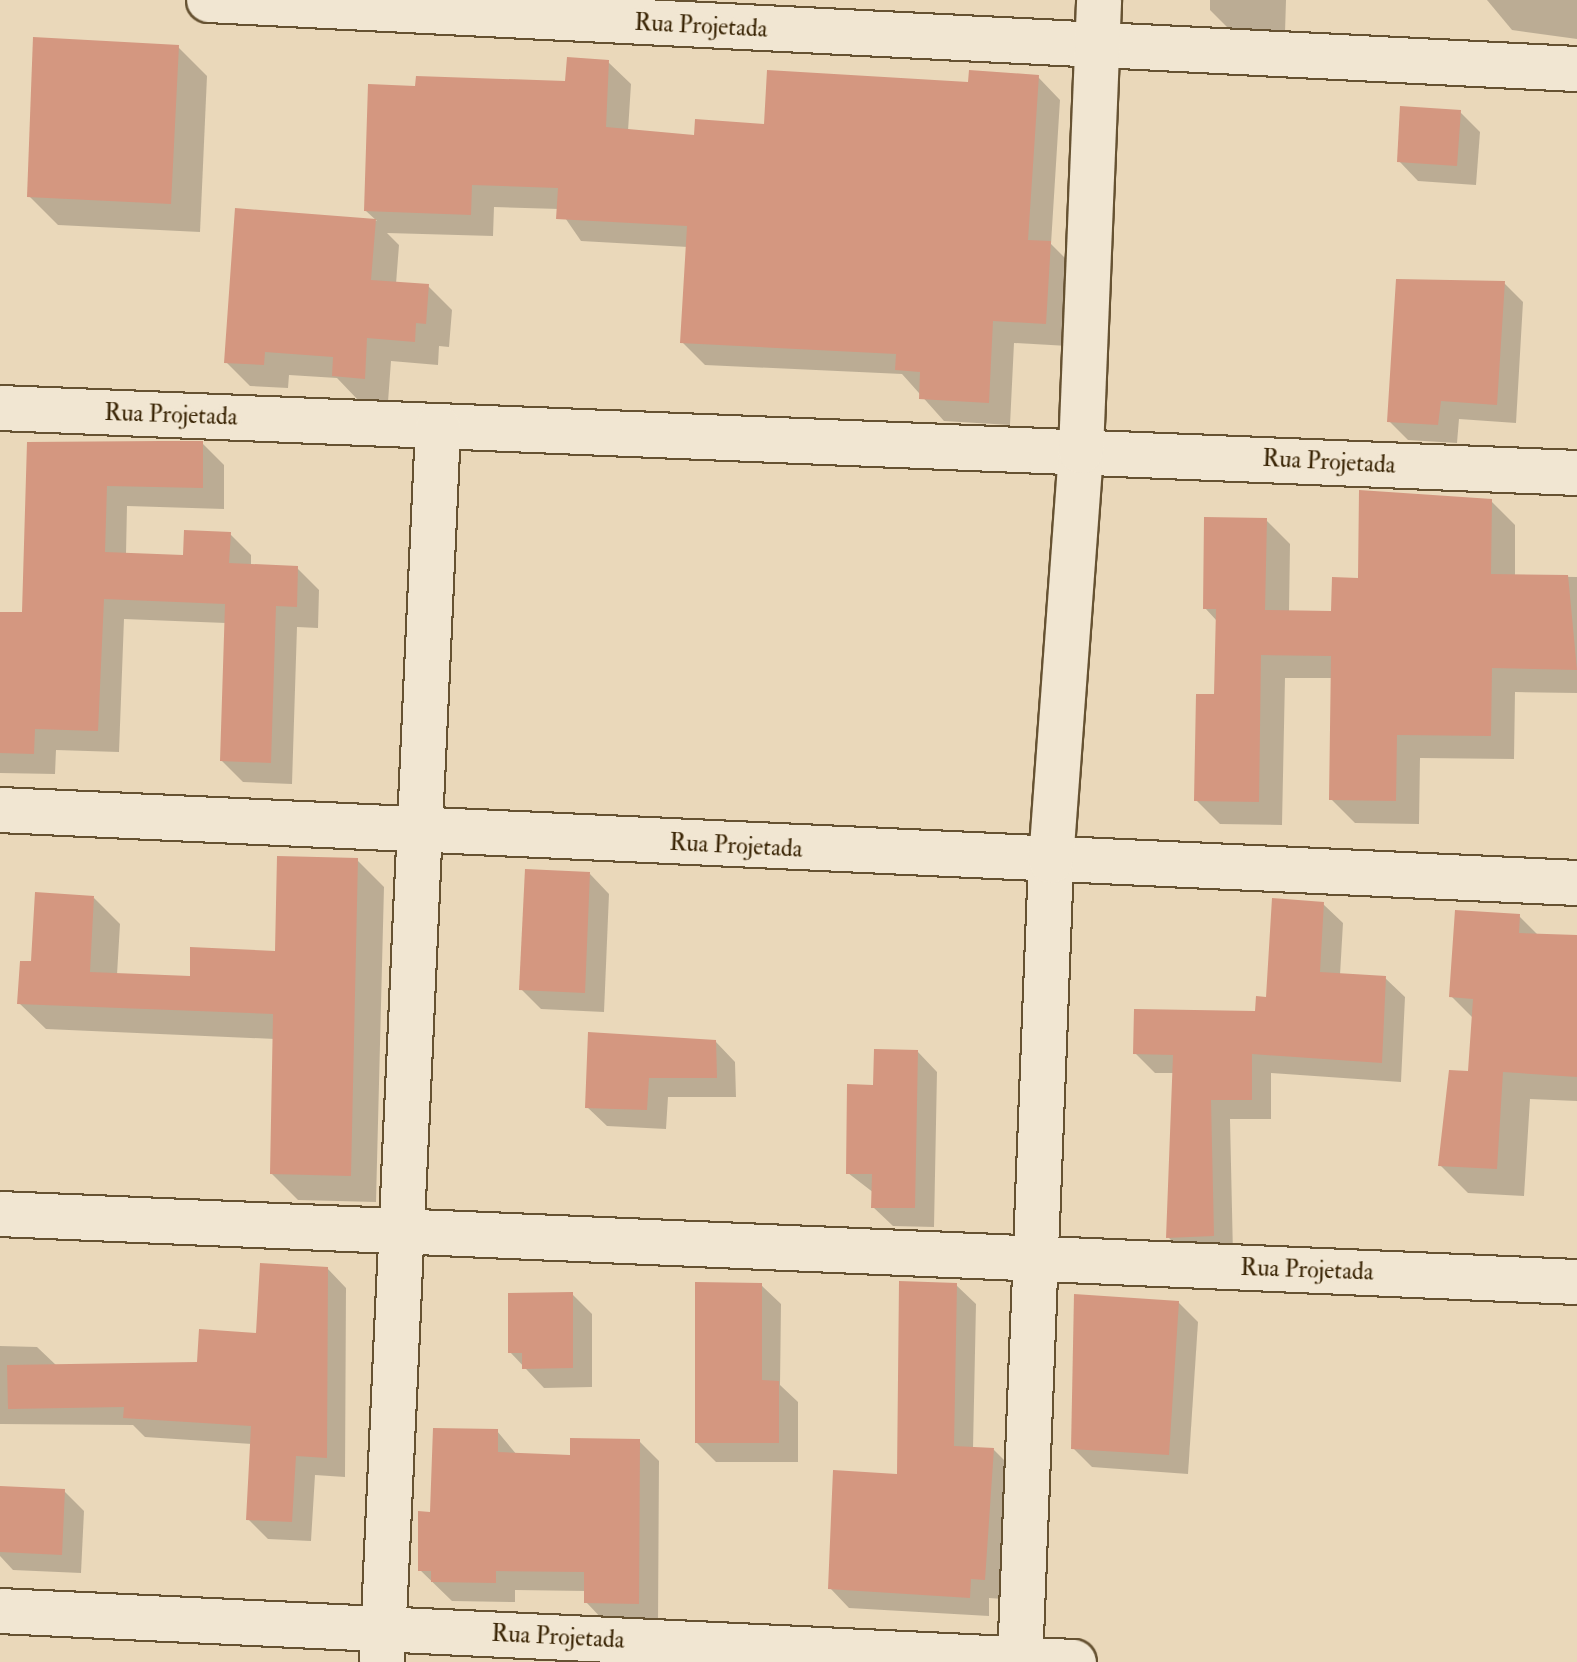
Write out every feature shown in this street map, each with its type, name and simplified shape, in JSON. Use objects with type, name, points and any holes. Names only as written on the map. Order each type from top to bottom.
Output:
[{"type":"street","name":"Rua Projetada","points":[[209,0],[1577,69]]},
{"type":"street","points":[[1020,1661],[1051,861],[1081,451],[1099,0]]},
{"type":"street","name":"Rua Projetada","points":[[0,408],[1577,473]]},
{"type":"street","points":[[383,1645],[438,427]]},
{"type":"street","name":"Rua Projetada","points":[[0,810],[1577,883]]},
{"type":"street","name":"Rua Projetada","points":[[0,1214],[1577,1282]]},
{"type":"street","name":"Rua Projetada","points":[[0,1611],[383,1645],[1074,1662]]},
{"type":"building","points":[[33,37],[179,45],[171,204],[27,197]]},
{"type":"building","points":[[567,57],[609,60],[606,127],[694,135],[695,119],[764,124],[767,70],[968,82],[969,70],[1039,75],[1028,240],[1051,241],[1046,324],[993,321],[989,403],[919,399],[920,372],[895,370],[896,354],[680,343],[687,226],[556,219],[558,188],[472,185],[471,215],[364,211],[368,84],[415,86],[416,76],[565,81]]},
{"type":"building","points":[[1400,106],[1461,110],[1457,166],[1397,162]]},
{"type":"building","points":[[235,208],[376,219],[371,280],[429,284],[426,324],[416,323],[415,342],[367,338],[365,379],[332,376],[333,357],[265,352],[264,365],[224,363]]},
{"type":"building","points":[[1396,279],[1505,281],[1497,405],[1441,401],[1438,425],[1387,422]]},
{"type":"building","points":[[203,441],[203,488],[107,486],[105,552],[183,555],[184,530],[231,532],[229,563],[298,566],[297,607],[276,606],[271,763],[220,761],[225,604],[104,599],[98,731],[35,729],[34,754],[0,753],[0,612],[22,612],[27,442]]},
{"type":"building","points":[[1359,490],[1492,499],[1491,574],[1568,575],[1577,670],[1492,668],[1491,736],[1397,735],[1396,801],[1329,800],[1331,656],[1261,655],[1259,802],[1194,801],[1196,694],[1214,694],[1216,609],[1203,609],[1204,517],[1267,518],[1265,610],[1331,611],[1332,577],[1358,578]]},
{"type":"building","points":[[277,856],[358,858],[351,1176],[270,1174],[273,1014],[17,1004],[20,961],[31,961],[35,892],[94,896],[90,972],[190,976],[190,947],[275,951]]},
{"type":"building","points":[[525,869],[590,872],[585,993],[519,990]]},
{"type":"building","points":[[1272,898],[1324,902],[1320,972],[1386,976],[1382,1063],[1252,1054],[1252,1100],[1211,1100],[1214,1236],[1166,1238],[1173,1055],[1133,1054],[1134,1009],[1255,1011],[1256,996],[1266,997]]},
{"type":"building","points":[[1455,910],[1520,914],[1519,933],[1577,935],[1577,1077],[1503,1072],[1497,1169],[1438,1166],[1449,1070],[1468,1071],[1473,999],[1449,997]]},
{"type":"building","points":[[588,1032],[716,1040],[717,1078],[649,1078],[647,1110],[585,1108]]},
{"type":"building","points":[[874,1049],[918,1050],[915,1208],[871,1208],[872,1174],[846,1174],[847,1084],[873,1085]]},
{"type":"building","points":[[260,1263],[328,1267],[327,1458],[296,1456],[292,1522],[246,1520],[251,1426],[123,1418],[124,1407],[8,1409],[7,1365],[197,1362],[199,1329],[256,1333]]},
{"type":"building","points":[[899,1281],[957,1283],[954,1446],[994,1448],[985,1580],[971,1579],[970,1598],[828,1589],[833,1470],[897,1474]]},
{"type":"building","points":[[695,1282],[762,1283],[762,1380],[779,1381],[779,1443],[695,1443]]},
{"type":"building","points":[[573,1292],[573,1368],[522,1369],[522,1353],[508,1353],[508,1293]]},
{"type":"building","points":[[1074,1294],[1179,1301],[1169,1455],[1071,1449]]},
{"type":"building","points":[[433,1428],[498,1429],[498,1452],[570,1455],[570,1438],[640,1439],[639,1604],[584,1603],[584,1572],[496,1571],[496,1583],[431,1582],[431,1571],[418,1571],[418,1511],[430,1512]]},
{"type":"building","points":[[0,1486],[65,1489],[62,1555],[0,1552]]}]
